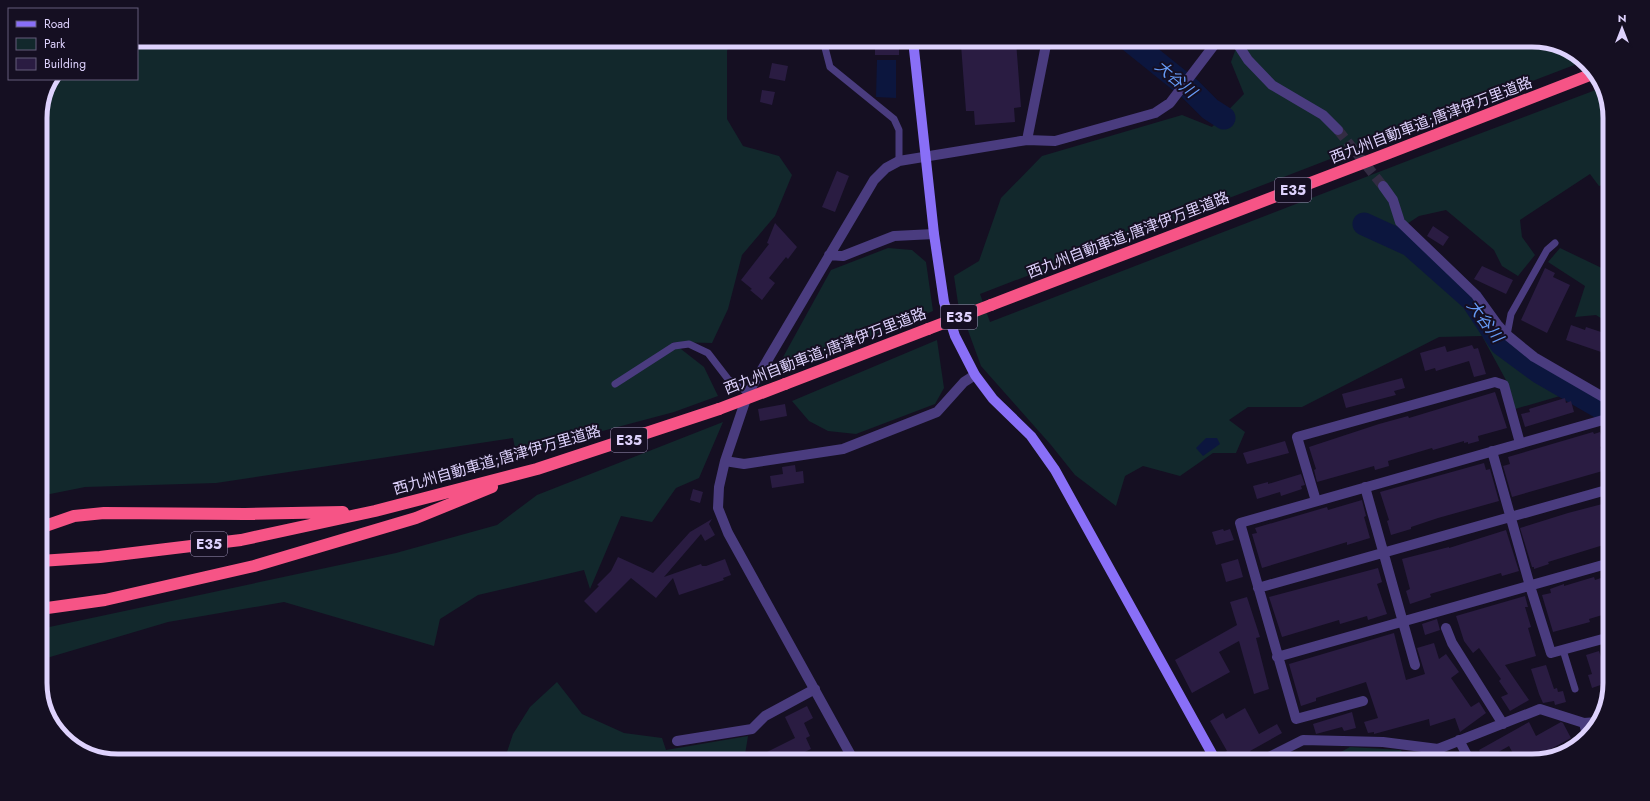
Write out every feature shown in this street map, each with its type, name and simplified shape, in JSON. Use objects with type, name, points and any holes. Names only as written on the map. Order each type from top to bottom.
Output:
[{"type":"highway","name":"西九州自動車道;唐津伊万里道路","points":[[47,561],[100,557],[241,540],[375,511],[537,469],[719,409],[1589,75]]},
{"type":"highway","points":[[47,608],[106,600],[254,566],[416,518],[537,469]]},
{"type":"highway","points":[[48,524],[74,516],[104,513],[245,514],[375,511]]},
{"type":"street","points":[[914,47],[934,234],[944,302],[955,336],[974,375],[993,399],[1031,436],[1055,470],[1212,754]]},
{"type":"street","points":[[1028,140],[1046,47]]},
{"type":"street","points":[[850,754],[732,540],[718,508],[719,486],[725,461],[748,392],[874,180],[886,168],[899,161],[926,156],[1028,140],[1056,141],[1155,113],[1170,102],[1212,47]]},
{"type":"street","points":[[1240,47],[1248,60],[1272,85],[1323,115],[1338,130]]},
{"type":"street","points":[[1383,186],[1393,200],[1400,222],[1476,295],[1507,335],[1534,357],[1603,397]]},
{"type":"street","points":[[829,256],[843,256],[894,236],[934,234]]},
{"type":"street","points":[[725,461],[744,464],[843,449],[937,412],[964,382],[974,375]]},
{"type":"street","points":[[1316,501],[1297,437],[1495,382],[1504,385],[1520,443]]},
{"type":"street","points":[[1363,701],[1296,720],[1240,523],[1603,420]]},
{"type":"street","points":[[1492,451],[1530,586],[1551,653],[1603,639]]},
{"type":"street","points":[[1365,487],[1415,665]]},
{"type":"street","points":[[1258,588],[1603,491]]},
{"type":"street","points":[[1277,657],[1603,564]]},
{"type":"street","points":[[1446,628],[1452,643],[1503,724]]},
{"type":"street","points":[[677,741],[752,729],[765,716],[815,689]]},
{"type":"street","points":[[1428,754],[1459,740],[1540,709],[1584,723],[1591,722]]},
{"type":"street","points":[[1584,723],[1586,729]]},
{"type":"street","points":[[1275,754],[1303,740],[1383,742],[1438,749]]},
{"type":"street","points":[[1459,740],[1466,754]]},
{"type":"lane","points":[[825,47],[830,67],[894,119],[898,130],[899,161]]},
{"type":"lane","points":[[1507,335],[1511,314],[1547,250],[1555,243]]},
{"type":"lane","points":[[615,384],[674,346],[689,344],[708,353],[728,379],[748,392]]},
{"type":"lane","points":[[1563,650],[1574,689]]},
{"type":"green space","points":[[138,47],[728,47],[727,51],[727,119],[743,146],[779,156],[792,175],[775,216],[742,255],[728,309],[712,343],[672,342],[704,367],[718,396],[674,412],[516,454],[513,438],[216,483],[85,487],[47,495],[47,113],[49,99],[58,80],[138,80]]},
{"type":"green space","points":[[1236,47],[1532,47],[1551,49],[1568,56],[1577,64],[980,294],[990,322],[1597,89],[1603,113],[1603,185],[1599,186],[1590,174],[1520,220],[1522,237],[1535,255],[1518,276],[1502,266],[1494,250],[1446,210],[1419,216],[1387,237],[1465,302],[1482,336],[1439,337],[1302,407],[1248,407],[1229,420],[1245,432],[1236,453],[1213,453],[1180,476],[1143,466],[1125,476],[1116,506],[1075,475],[1051,445],[981,366],[958,303],[954,276],[979,261],[1001,198],[1042,156],[1182,115],[1212,127],[1244,94],[1231,62]]},
{"type":"green space","points":[[888,248],[912,250],[926,262],[933,311],[782,372],[782,359],[831,270]]},
{"type":"green space","points":[[1560,248],[1603,269],[1603,320],[1596,315],[1575,317],[1585,286],[1548,262]]},
{"type":"green space","points":[[1482,336],[1567,394],[1515,409],[1507,382]]},
{"type":"green space","points":[[937,340],[944,388],[935,404],[856,434],[828,431],[809,421],[792,401]]},
{"type":"green space","points":[[723,422],[699,478],[676,488],[652,522],[621,516],[590,589],[584,570],[478,595],[440,619],[434,646],[284,602],[168,622],[47,658],[47,628],[396,553],[497,525],[537,495]]},
{"type":"green space","points":[[557,682],[582,714],[624,733],[662,738],[666,750],[748,736],[745,754],[506,754],[513,734],[530,707]]},
{"type":"green space","points":[[1350,747],[1401,750],[1403,754],[1337,754]]},
{"type":"water","points":[[877,60],[896,60],[896,98],[876,97]]},
{"type":"water","points":[[1206,438],[1217,438],[1220,444],[1203,456],[1196,448]]},
{"type":"building","points":[[875,47],[899,47],[899,55],[875,55]]},
{"type":"building","points":[[961,47],[1016,47],[1021,107],[1014,108],[1015,122],[975,125],[974,111],[966,111]]},
{"type":"building","points":[[772,63],[788,66],[785,81],[769,78]]},
{"type":"building","points":[[762,90],[775,92],[772,105],[760,102]]},
{"type":"building","points":[[837,171],[849,176],[835,212],[822,207]]},
{"type":"building","points":[[775,223],[797,247],[788,259],[786,257],[769,278],[775,283],[762,300],[741,280],[769,244],[767,243]]},
{"type":"building","points":[[1433,226],[1449,237],[1443,246],[1427,236]]},
{"type":"building","points":[[1482,266],[1513,280],[1506,294],[1474,279]]},
{"type":"building","points":[[1545,268],[1555,273],[1553,277],[1570,285],[1547,333],[1521,320]]},
{"type":"building","points":[[1571,325],[1585,330],[1586,327],[1603,333],[1603,353],[1566,340]]},
{"type":"building","points":[[1472,345],[1474,349],[1478,348],[1486,374],[1474,377],[1469,361],[1436,371],[1435,368],[1425,371],[1420,353],[1445,346],[1447,352]]},
{"type":"building","points":[[1402,378],[1405,388],[1394,391],[1396,395],[1346,408],[1342,394]]},
{"type":"building","points":[[1495,392],[1507,428],[1478,436],[1479,441],[1468,444],[1468,442],[1464,443],[1464,441],[1433,450],[1432,448],[1388,461],[1389,466],[1375,470],[1374,466],[1317,482],[1314,470],[1316,469],[1309,447],[1379,424],[1408,416],[1409,418]]},
{"type":"building","points":[[1565,398],[1566,403],[1571,401],[1574,412],[1525,427],[1521,414],[1530,412],[1529,409]]},
{"type":"building","points":[[785,404],[787,416],[760,421],[758,409]]},
{"type":"building","points":[[1593,432],[1594,434],[1600,432],[1603,442],[1603,446],[1600,447],[1603,458],[1603,471],[1512,497],[1503,466],[1510,464],[1508,457]]},
{"type":"building","points":[[1285,441],[1289,453],[1247,464],[1243,453]]},
{"type":"building","points":[[1484,463],[1486,470],[1490,469],[1499,501],[1438,518],[1391,535],[1387,521],[1389,520],[1380,492]]},
{"type":"building","points":[[795,465],[796,472],[803,471],[804,483],[772,488],[770,476],[783,474],[782,467]]},
{"type":"building","points":[[1301,474],[1305,485],[1301,486],[1302,489],[1281,496],[1280,492],[1257,499],[1253,486],[1268,482],[1268,484]]},
{"type":"building","points":[[693,489],[703,492],[700,503],[690,500]]},
{"type":"building","points":[[1362,500],[1366,516],[1364,517],[1370,538],[1347,545],[1347,542],[1262,568],[1252,534],[1257,533],[1255,528],[1327,507],[1328,510]]},
{"type":"building","points":[[1603,504],[1603,545],[1548,562],[1549,564],[1534,569],[1534,567],[1532,567],[1520,528]]},
{"type":"building","points":[[712,519],[709,524],[715,535],[705,541],[701,534],[664,577],[701,564],[702,566],[706,566],[725,559],[731,575],[723,578],[724,580],[679,595],[673,578],[656,598],[631,578],[596,613],[584,601],[611,571],[618,557],[653,573],[690,532]]},
{"type":"building","points":[[1223,529],[1224,531],[1230,529],[1234,540],[1216,545],[1212,532]]},
{"type":"building","points":[[1506,530],[1519,571],[1502,576],[1501,573],[1430,594],[1431,597],[1410,604],[1406,591],[1410,589],[1402,559],[1449,548]]},
{"type":"building","points":[[1238,559],[1243,577],[1226,582],[1221,564]]},
{"type":"building","points":[[1378,568],[1382,582],[1377,584],[1387,614],[1368,620],[1367,616],[1340,624],[1339,620],[1282,637],[1269,597]]},
{"type":"building","points":[[1594,577],[1595,580],[1603,577],[1603,615],[1589,619],[1590,622],[1553,632],[1542,595],[1551,593],[1550,589],[1564,584],[1564,586]]},
{"type":"building","points":[[1525,596],[1528,607],[1525,607],[1531,627],[1528,628],[1536,656],[1505,665],[1529,700],[1510,711],[1501,697],[1508,694],[1499,681],[1501,679],[1479,648],[1473,653],[1464,641],[1456,616]]},
{"type":"building","points":[[1247,597],[1260,637],[1256,638],[1269,689],[1254,694],[1239,641],[1219,652],[1230,672],[1192,693],[1175,660],[1237,625],[1230,602]]},
{"type":"building","points":[[1437,619],[1440,630],[1425,635],[1422,624]]},
{"type":"building","points":[[1394,633],[1406,680],[1425,674],[1417,648],[1434,643],[1439,659],[1446,654],[1459,672],[1451,678],[1471,707],[1479,702],[1486,713],[1460,732],[1455,718],[1430,726],[1429,719],[1374,734],[1374,732],[1368,733],[1364,722],[1378,718],[1366,682],[1316,698],[1316,701],[1301,706],[1289,664]]},
{"type":"building","points":[[1599,651],[1603,663],[1603,684],[1592,688],[1588,675],[1592,674],[1586,655]]},
{"type":"building","points":[[1546,665],[1554,689],[1557,688],[1558,692],[1563,691],[1566,702],[1555,705],[1554,701],[1543,703],[1531,669]]},
{"type":"building","points":[[807,706],[813,718],[804,723],[810,736],[806,738],[811,749],[801,754],[763,754],[795,738],[785,717]]},
{"type":"building","points":[[1245,708],[1259,734],[1277,724],[1282,733],[1250,751],[1251,753],[1249,754],[1224,754],[1227,751],[1210,721],[1223,713],[1226,719]]},
{"type":"building","points":[[1352,712],[1356,728],[1344,731],[1342,727],[1316,734],[1313,724]]},
{"type":"building","points":[[1529,722],[1536,736],[1561,722],[1571,738],[1544,753],[1513,754],[1509,746],[1495,754],[1481,754],[1479,750]]},
{"type":"waterway","name":"大谷川","points":[[1138,47],[1190,89],[1210,109],[1224,118]]},
{"type":"waterway","name":"大谷川","points":[[1364,224],[1410,245],[1472,300],[1501,344],[1539,372],[1603,409]]},
{"type":"tunnel","points":[[1338,130],[1383,186]]}]
